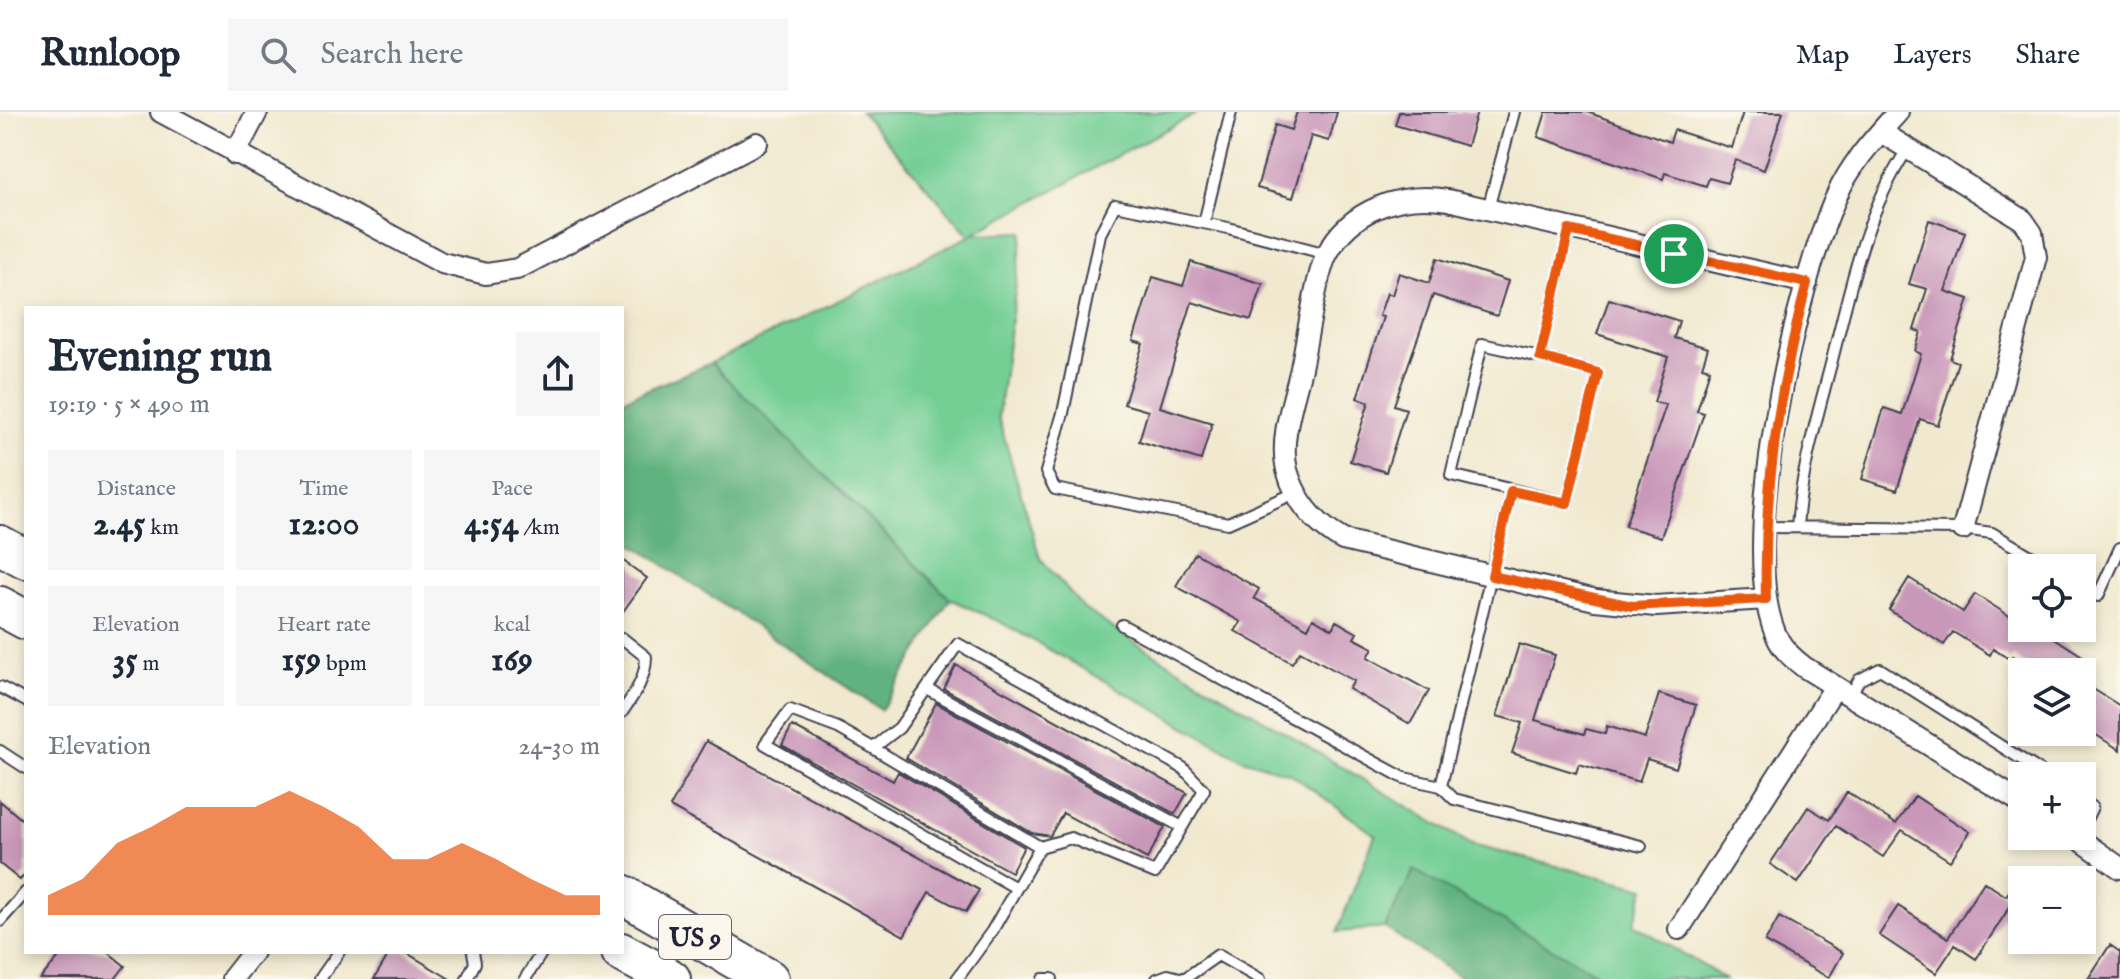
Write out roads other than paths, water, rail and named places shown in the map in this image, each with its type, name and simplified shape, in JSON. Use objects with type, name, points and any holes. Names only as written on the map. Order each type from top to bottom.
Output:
[{"type":"highway","points":[[0,545],[24,558]]},
{"type":"highway","name":"US 9","points":[[624,895],[769,979]]},
{"type":"highway","name":"US 9","points":[[624,954],[657,976]]},
{"type":"street","points":[[161,112],[442,263],[486,274],[530,263],[757,143]]},
{"type":"street","points":[[235,154],[257,112]]},
{"type":"street","points":[[1898,112],[1858,158],[1838,192],[1820,235],[1776,412],[1766,527],[1766,599],[1785,649],[1804,667],[2008,794]]},
{"type":"street","points":[[1881,132],[2023,220],[2032,233],[2036,257],[1963,529]]},
{"type":"street","points":[[1766,599],[1632,606],[1343,540],[1313,518],[1295,493],[1286,467],[1286,434],[1327,254],[1359,218],[1396,200],[1432,197],[1807,283]]},
{"type":"street","points":[[1679,929],[1842,691]]},
{"type":"street","points":[[2096,849],[2120,868]]},
{"type":"street","points":[[232,979],[251,954]]},
{"type":"lane","points":[[1204,223],[1231,112]]},
{"type":"lane","points":[[1487,211],[1514,112]]},
{"type":"lane","points":[[1797,527],[1805,463],[1866,230],[1888,178],[1907,150]]},
{"type":"lane","points":[[1295,493],[1228,523],[1055,489],[1046,472],[1063,413],[1100,234],[1115,205],[1204,223],[1327,254]]},
{"type":"lane","points":[[1540,357],[1569,230]]},
{"type":"lane","points":[[1482,344],[1540,357],[1598,373],[1567,503],[1451,475],[1482,344]]},
{"type":"lane","points":[[1441,786],[1511,491]]},
{"type":"lane","points":[[1766,527],[1963,529],[1992,533],[2027,554]]},
{"type":"lane","points":[[2096,595],[2120,548]]},
{"type":"lane","points":[[1122,625],[1404,778],[1441,786],[1454,799],[1641,846]]},
{"type":"lane","points":[[624,640],[646,657],[646,669],[624,709]]},
{"type":"lane","points":[[873,748],[899,728],[958,644],[1183,768],[1204,790],[1155,873],[1071,838],[1040,847],[992,931],[957,979]]},
{"type":"lane","points":[[1842,691],[1880,669],[2026,762]]},
{"type":"lane","points":[[0,687],[24,700]]},
{"type":"lane","points":[[927,689],[1182,827]]},
{"type":"lane","points":[[1016,888],[765,744],[790,710],[838,728],[1040,847]]},
{"type":"lane","points":[[0,751],[24,767]]},
{"type":"lane","points":[[0,921],[24,894]]},
{"type":"lane","points":[[320,979],[338,954]]},
{"type":"lane","points":[[467,979],[475,963],[473,954]]},
{"type":"lane","points":[[525,979],[541,954]]},
{"type":"lane","points":[[1157,979],[1180,978],[1218,955],[1260,979]]},
{"type":"lane","points":[[1043,979],[1052,979]]}]
